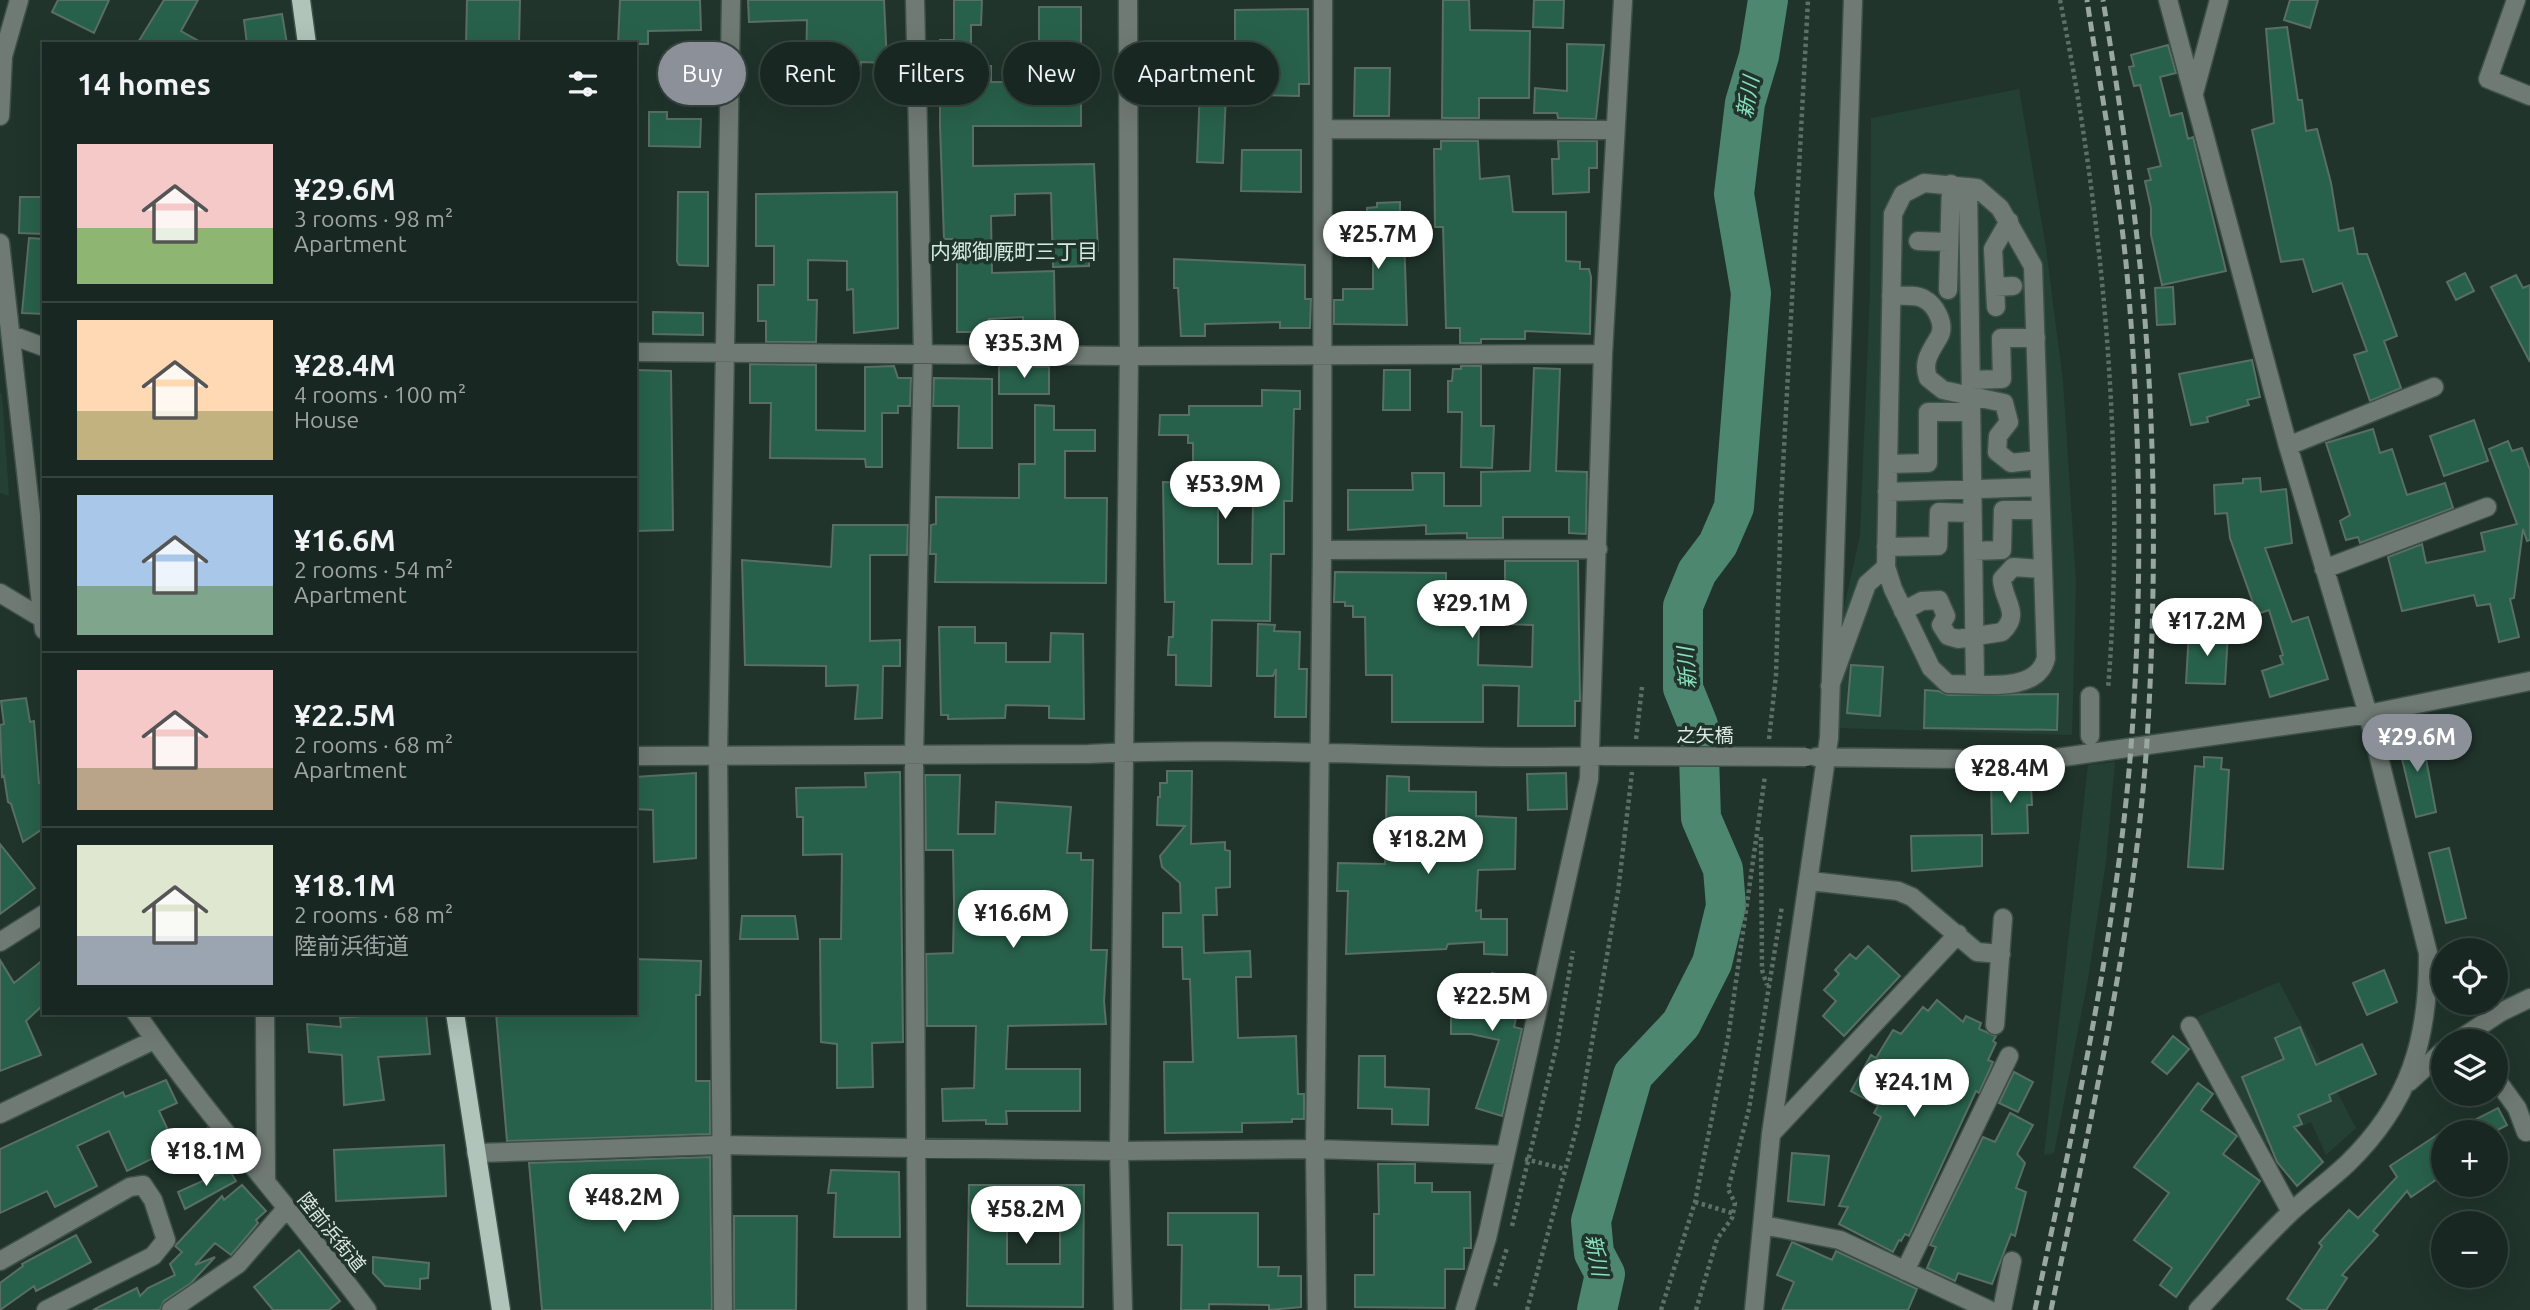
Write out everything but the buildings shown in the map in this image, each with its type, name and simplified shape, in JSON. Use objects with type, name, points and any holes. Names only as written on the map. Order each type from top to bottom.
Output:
[{"type":"main road","points":[[301,0],[307,42]]},
{"type":"main road","points":[[455,1015],[501,1310]]},
{"type":"street","points":[[0,116],[3,56],[19,0]]},
{"type":"street","points":[[723,1310],[719,1145],[718,754],[730,0]]},
{"type":"street","points":[[915,0],[923,352],[914,754],[917,1310]]},
{"type":"street","points":[[1123,1310],[1119,1151],[1129,356],[1128,0]]},
{"type":"street","points":[[1317,1310],[1315,1149],[1322,550],[1323,0]]},
{"type":"street","points":[[1465,1310],[1487,1238],[1596,756],[1603,354],[1623,0]]},
{"type":"street","points":[[1754,1310],[1771,1134],[1826,758],[1853,0]]},
{"type":"street","points":[[2168,0],[2288,446],[2368,714],[2428,953],[2429,993],[2424,1034],[2406,1085],[2382,1127],[2346,1165],[2291,1212],[2198,1310]]},
{"type":"street","points":[[2194,93],[2219,0]]},
{"type":"street","points":[[2516,0],[2488,79],[2530,96]]},
{"type":"street","points":[[1323,130],[1614,130]]},
{"type":"street","points":[[1924,183],[1960,185],[1985,195],[2009,221],[2033,266],[2046,658],[2038,676],[2024,682],[1948,684],[1931,668],[1903,611],[1886,567],[1893,214],[1903,194],[1924,183]]},
{"type":"street","points":[[1948,290],[1950,242],[1960,185]]},
{"type":"street","points":[[1960,185],[1971,396],[1975,683]]},
{"type":"street","points":[[1996,307],[2004,287],[1993,249],[2009,221]]},
{"type":"street","points":[[1918,241],[1950,242]]},
{"type":"street","points":[[0,243],[38,555],[42,623]]},
{"type":"street","points":[[1891,296],[1923,298],[1931,304],[1941,322],[1940,336],[1933,343],[1926,362],[1928,378],[1943,390],[2004,403],[2009,422],[1998,436],[1997,452],[2011,463],[2039,460]]},
{"type":"street","points":[[11,335],[42,346]]},
{"type":"street","points":[[1888,464],[1928,463],[1928,412],[1971,396],[2002,379],[2001,338],[2036,338]]},
{"type":"street","points":[[637,352],[923,352],[1129,356],[1323,353],[1603,354]]},
{"type":"street","points":[[2288,446],[2434,387]]},
{"type":"street","points":[[1887,492],[2040,487]]},
{"type":"street","points":[[2325,569],[2487,507]]},
{"type":"street","points":[[1973,551],[2003,550],[2003,510],[2041,510]]},
{"type":"street","points":[[1886,547],[1938,546],[1939,512],[1972,513]]},
{"type":"street","points":[[1322,550],[1598,549]]},
{"type":"street","points":[[1830,686],[1867,584],[1886,567]]},
{"type":"street","points":[[1903,611],[1922,601],[1938,600],[1946,617],[1941,625],[1948,636],[1958,639],[2002,632],[2009,626],[2012,608],[2005,598],[2002,579],[2013,567],[2043,569]]},
{"type":"street","points":[[0,593],[42,623]]},
{"type":"street","name":"之矢橋","points":[[637,756],[1156,750],[1319,755],[2042,760],[2368,714],[2530,681]]},
{"type":"street","points":[[2090,736],[2099,699]]},
{"type":"street","points":[[1810,881],[1898,891],[1912,897],[1977,952],[2001,954]]},
{"type":"street","points":[[0,942],[42,915]]},
{"type":"street","points":[[1995,1025],[2003,918]]},
{"type":"street","points":[[1771,1134],[1958,934]]},
{"type":"street","points":[[2476,1029],[2501,1012],[2530,998]]},
{"type":"street","name":"陸前浜街道","points":[[137,1015],[188,1087],[367,1310]]},
{"type":"street","points":[[265,1015],[266,1181]]},
{"type":"street","points":[[2189,1026],[2291,1212]]},
{"type":"street","points":[[0,1114],[154,1040]]},
{"type":"street","points":[[1905,1271],[2009,1056]]},
{"type":"street","points":[[2406,1085],[2431,1062]]},
{"type":"street","points":[[2508,1096],[2526,1132]]},
{"type":"street","points":[[477,1153],[719,1145],[1119,1151],[1315,1149],[1505,1155]]},
{"type":"street","points":[[0,1261],[130,1187],[143,1185],[153,1200],[166,1240],[153,1256],[46,1310]]},
{"type":"street","points":[[171,1310],[238,1264],[286,1209]]},
{"type":"street","points":[[1763,1225],[1840,1240],[1989,1310]]},
{"type":"street","points":[[2002,1310],[2004,1289],[2012,1261]]},
{"type":"path","points":[[1769,743],[1776,675],[1781,504],[1808,0]]},
{"type":"path","points":[[2060,0],[2080,118],[2106,320],[2113,502],[2111,649],[2099,699]]},
{"type":"path","points":[[1636,741],[1642,687]]},
{"type":"path","points":[[1527,1310],[1578,1123],[1616,905],[1632,769]]},
{"type":"path","points":[[1661,1310],[1695,1202],[1728,1038],[1766,771]]},
{"type":"path","points":[[1760,825],[1762,970],[1769,988]]},
{"type":"path","points":[[1696,1310],[1717,1239],[1735,1203],[1728,1189],[1749,1109],[1784,893]]},
{"type":"path","points":[[1505,1155],[1566,1169]]},
{"type":"path","points":[[1695,1202],[1732,1213]]},
{"type":"shaded area","points":[[2019,89],[2046,248],[2063,382],[2076,582],[2072,735],[1838,728],[1835,647],[1860,536],[1870,292],[1871,118]]},
{"type":"shaded area","points":[[0,393],[2,394],[9,496],[0,493]]},
{"type":"shaded area","points":[[2115,762],[2106,861],[2088,979],[2054,1153],[2044,1155],[2088,765]]},
{"type":"shaded area","points":[[2279,982],[2356,1128],[2326,1155],[2311,1122],[2264,1145],[2197,1017]]},
{"type":"waterway","name":"新川","points":[[1597,1310],[1605,1274],[1594,1253],[1591,1221],[1633,1075],[1681,1024],[1712,963],[1726,906],[1723,869],[1701,818],[1698,725],[1683,688],[1683,606],[1697,572],[1718,544],[1734,507],[1751,293],[1734,194],[1745,103],[1759,56],[1768,0]]},
{"type":"railway","points":[[2035,1310],[2104,960],[2124,818],[2135,687],[2139,505],[2131,323],[2118,197],[2087,0]]},
{"type":"railway","points":[[2051,1310],[2121,956],[2141,813],[2150,681],[2153,498],[2145,316],[2127,160],[2103,0]]},
{"type":"district","name":"内郷御厩町三丁目","points":[[1014,251]]}]
